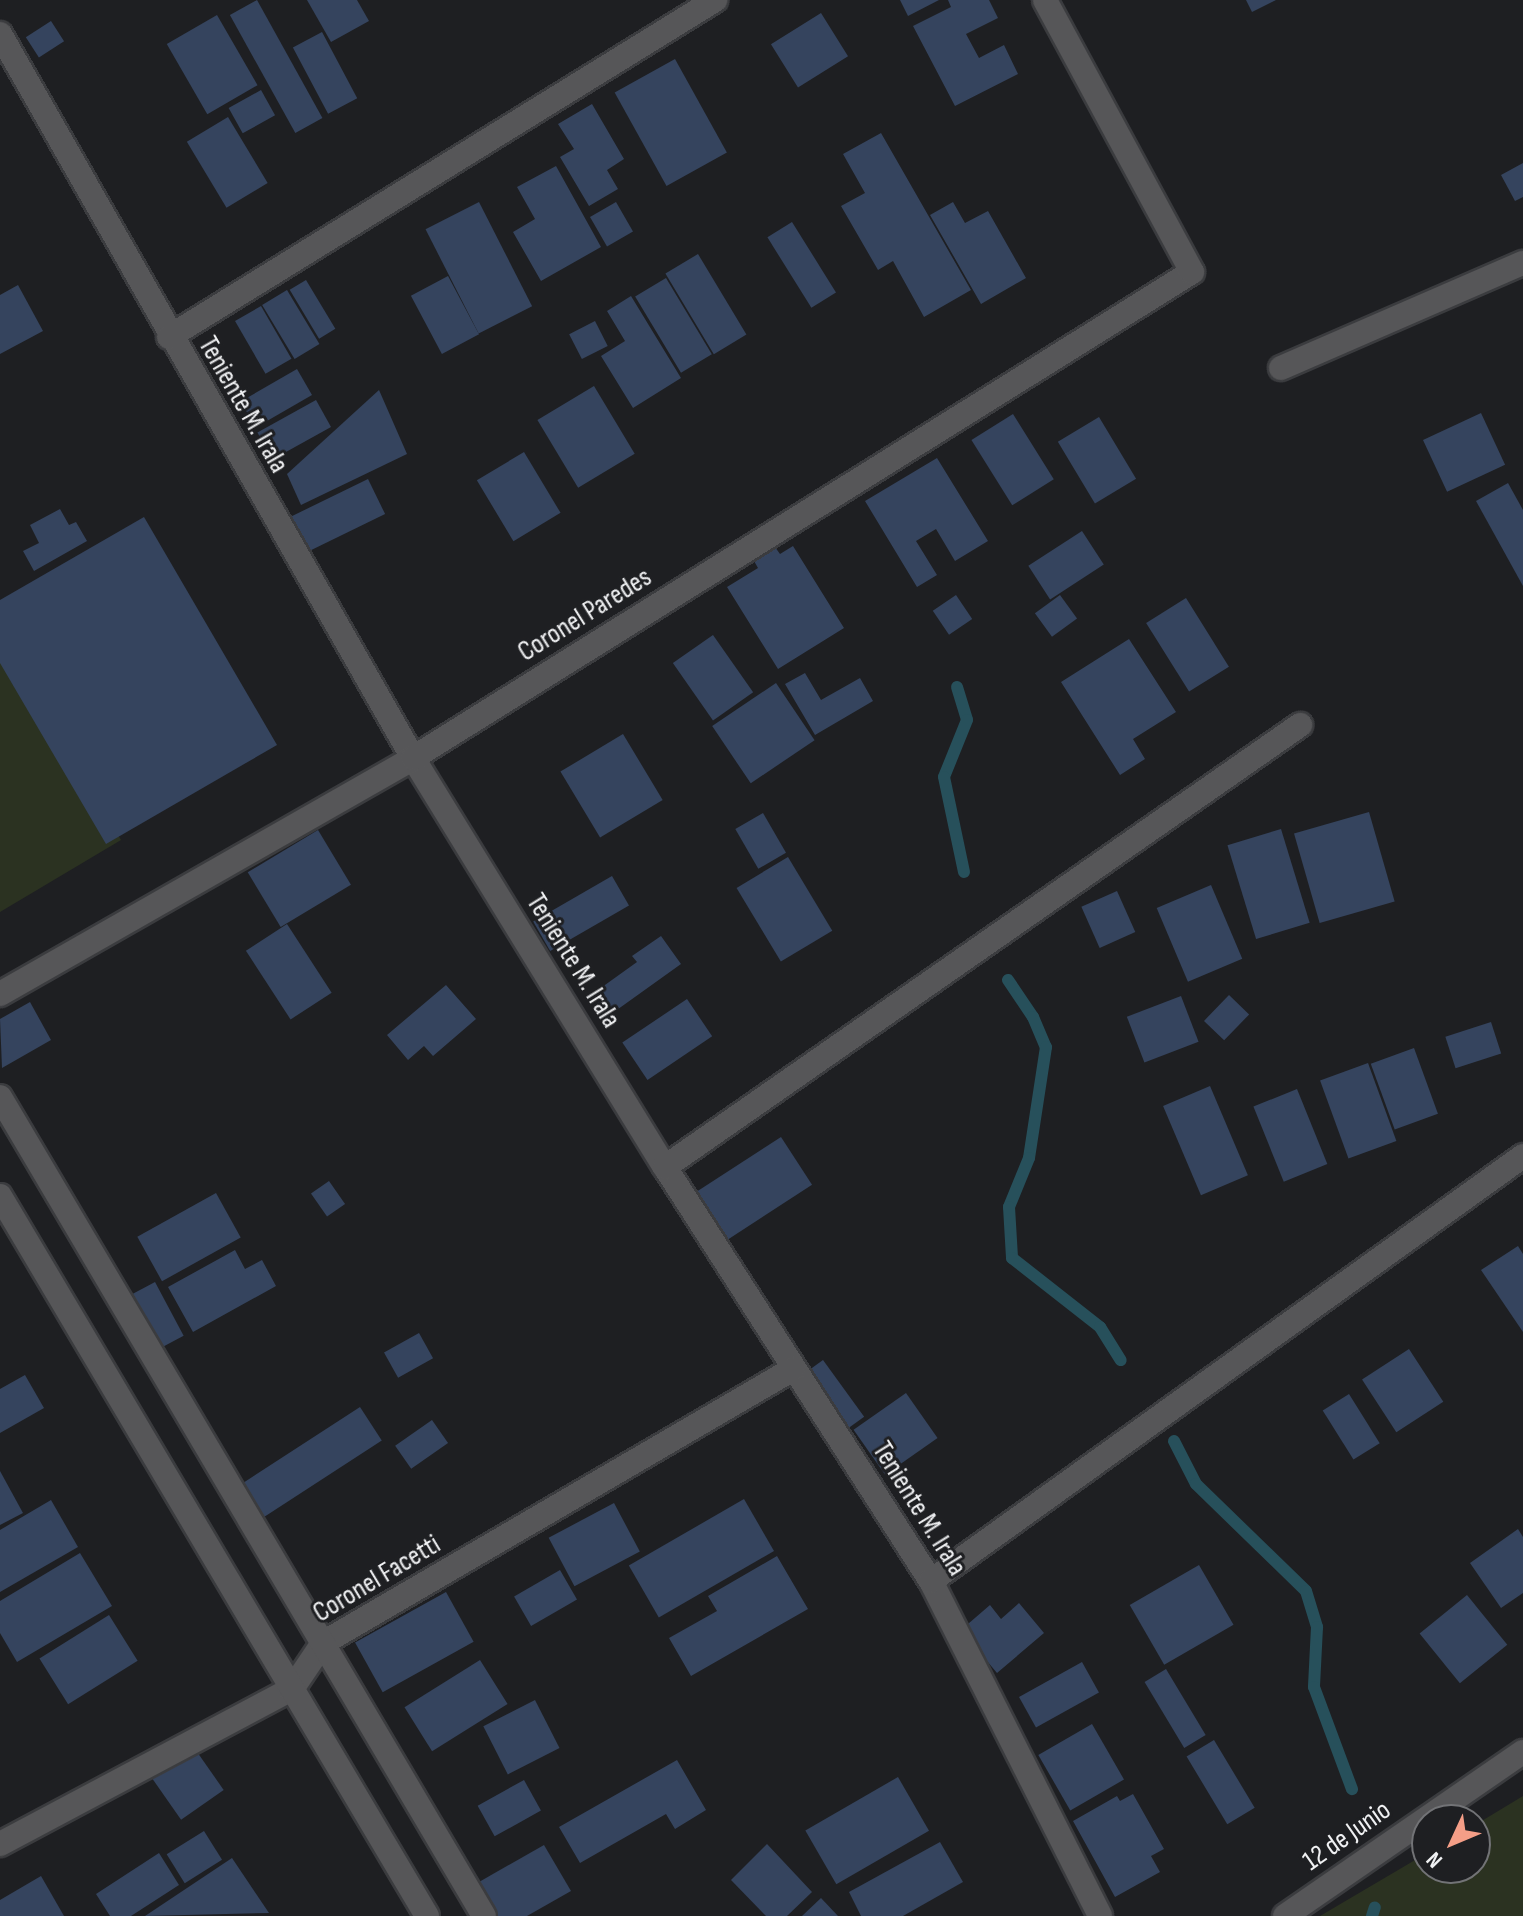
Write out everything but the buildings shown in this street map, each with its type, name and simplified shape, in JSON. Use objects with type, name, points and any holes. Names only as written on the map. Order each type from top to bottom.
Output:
[{"type":"street","points":[[169,337],[715,0]]},
{"type":"street","name":"Coronel Paredes","points":[[0,994],[413,758],[1192,272],[1045,0]]},
{"type":"street","name":"Teniente M. Irala","points":[[0,34],[169,337],[413,758],[665,1167],[931,1581],[1100,1916]]},
{"type":"street","points":[[1281,368],[1523,263]]},
{"type":"street","points":[[665,1167],[1300,725]]},
{"type":"street","points":[[0,1097],[484,1916]]},
{"type":"street","points":[[931,1581],[1523,1156]]},
{"type":"street","points":[[0,1196],[427,1916]]},
{"type":"street","name":"Coronel Facetti","points":[[0,1844],[292,1689],[323,1643],[793,1369]]},
{"type":"street","name":"12 de Junio","points":[[1285,1916],[1523,1752]]},
{"type":"green space","points":[[0,630],[121,840],[0,912]]},
{"type":"green space","points":[[1523,1796],[1523,1916],[1320,1916],[1411,1862],[1411,1884],[1491,1884],[1491,1815]]},
{"type":"waterway","points":[[957,687],[967,720],[944,777],[964,872]]},
{"type":"waterway","points":[[1008,980],[1033,1017],[1046,1047],[1029,1158],[1009,1207],[1012,1258],[1100,1327],[1121,1360]]},
{"type":"waterway","points":[[1174,1441],[1196,1484],[1306,1591],[1317,1627],[1314,1687],[1352,1789]]},
{"type":"waterway","points":[[1372,1916],[1375,1907]]}]
